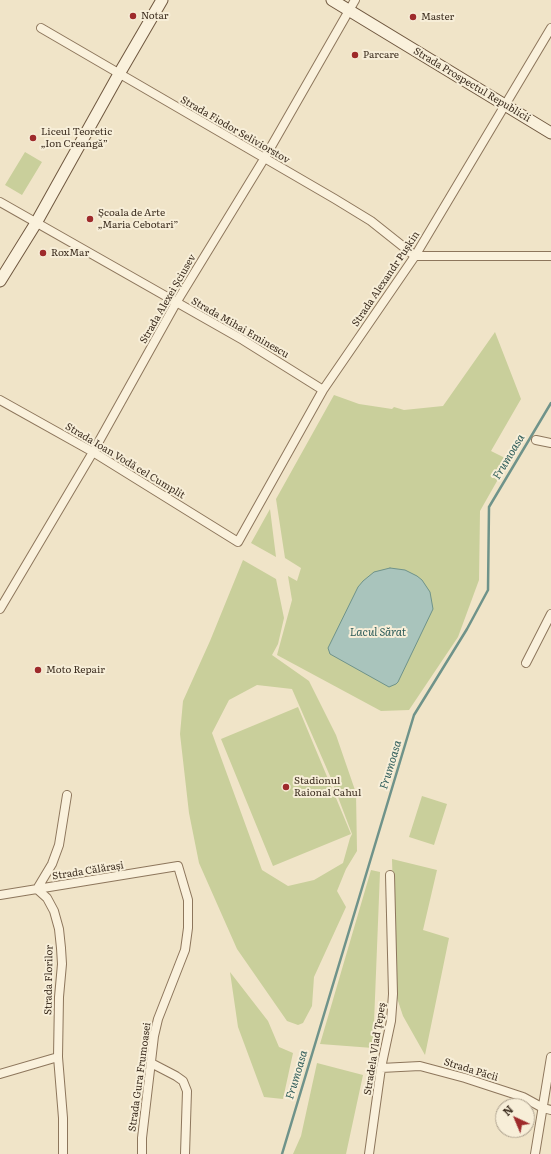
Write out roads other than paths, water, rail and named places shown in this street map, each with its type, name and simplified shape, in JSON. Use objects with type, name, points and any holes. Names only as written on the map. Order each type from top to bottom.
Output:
[{"type":"main road","points":[[0,281],[36,223],[162,0]]},
{"type":"main road","name":"Strada Prospectul Republicii","points":[[332,0],[551,133]]},
{"type":"street","name":"Strada Alexei Șciusev","points":[[0,609],[93,452],[176,303],[264,159],[355,0]]},
{"type":"street","name":"Strada Fiodor Seliviorstov","points":[[41,28],[371,221],[415,256]]},
{"type":"street","name":"Strada Alexandr Pușkin","points":[[238,542],[323,390],[415,256],[551,28]]},
{"type":"street","name":"Strada Mihai Eminescu","points":[[0,202],[243,340],[323,390]]},
{"type":"street","points":[[415,256],[551,256]]},
{"type":"street","name":"Strada Ioan Vodă cel Cumplit","points":[[0,400],[93,452],[238,542]]},
{"type":"street","points":[[536,440],[551,443]]},
{"type":"street","points":[[526,663],[551,614]]},
{"type":"street","points":[[37,889],[52,864],[59,845],[67,795]]},
{"type":"street","name":"Strada Călărași","points":[[0,895],[178,866]]},
{"type":"street","name":"Strada Gura Frumoasei","points":[[142,1154],[142,1138],[154,1036],[158,1019],[185,950],[188,928],[188,900],[178,866]]},
{"type":"street","name":"Stradela Vlad Țepeş","points":[[369,1154],[381,1068],[391,1021],[393,994],[390,875]]},
{"type":"street","name":"Strada Florilor","points":[[37,889],[47,898],[54,911],[59,929],[62,964],[59,997],[58,1057],[63,1118],[63,1154]]},
{"type":"street","points":[[0,1074],[58,1057]]},
{"type":"street","points":[[535,1154],[547,1109],[551,1057]]},
{"type":"street","points":[[151,1063],[183,1081],[187,1091],[185,1154]]},
{"type":"street","name":"Strada Păcii","points":[[381,1068],[420,1066],[465,1078],[523,1097],[547,1109]]},
{"type":"water","name":"Lacul Sărat","points":[[390,568],[405,570],[422,580],[430,592],[433,609],[398,682],[389,687],[330,654],[328,648],[358,587],[374,572]]},
{"type":"waterway","name":"Frumoasa","points":[[282,1154],[414,715],[467,629],[488,590],[489,507],[551,403]]},
{"type":"place","name":"Notar","points":[[133,16]]},
{"type":"place","name":"Master","points":[[413,17]]},
{"type":"place","name":"Parcare","points":[[355,55]]},
{"type":"place","name":"Liceul Teoretic „Ion Creangă”","points":[[33,138]]},
{"type":"place","name":"Școala de Arte „Maria Cebotari”","points":[[90,219]]},
{"type":"place","name":"RoxMar","points":[[43,253]]},
{"type":"place","name":"Moto Repair","points":[[38,670]]},
{"type":"place","name":"Stadionul Raional Cahul","points":[[286,787]]}]
